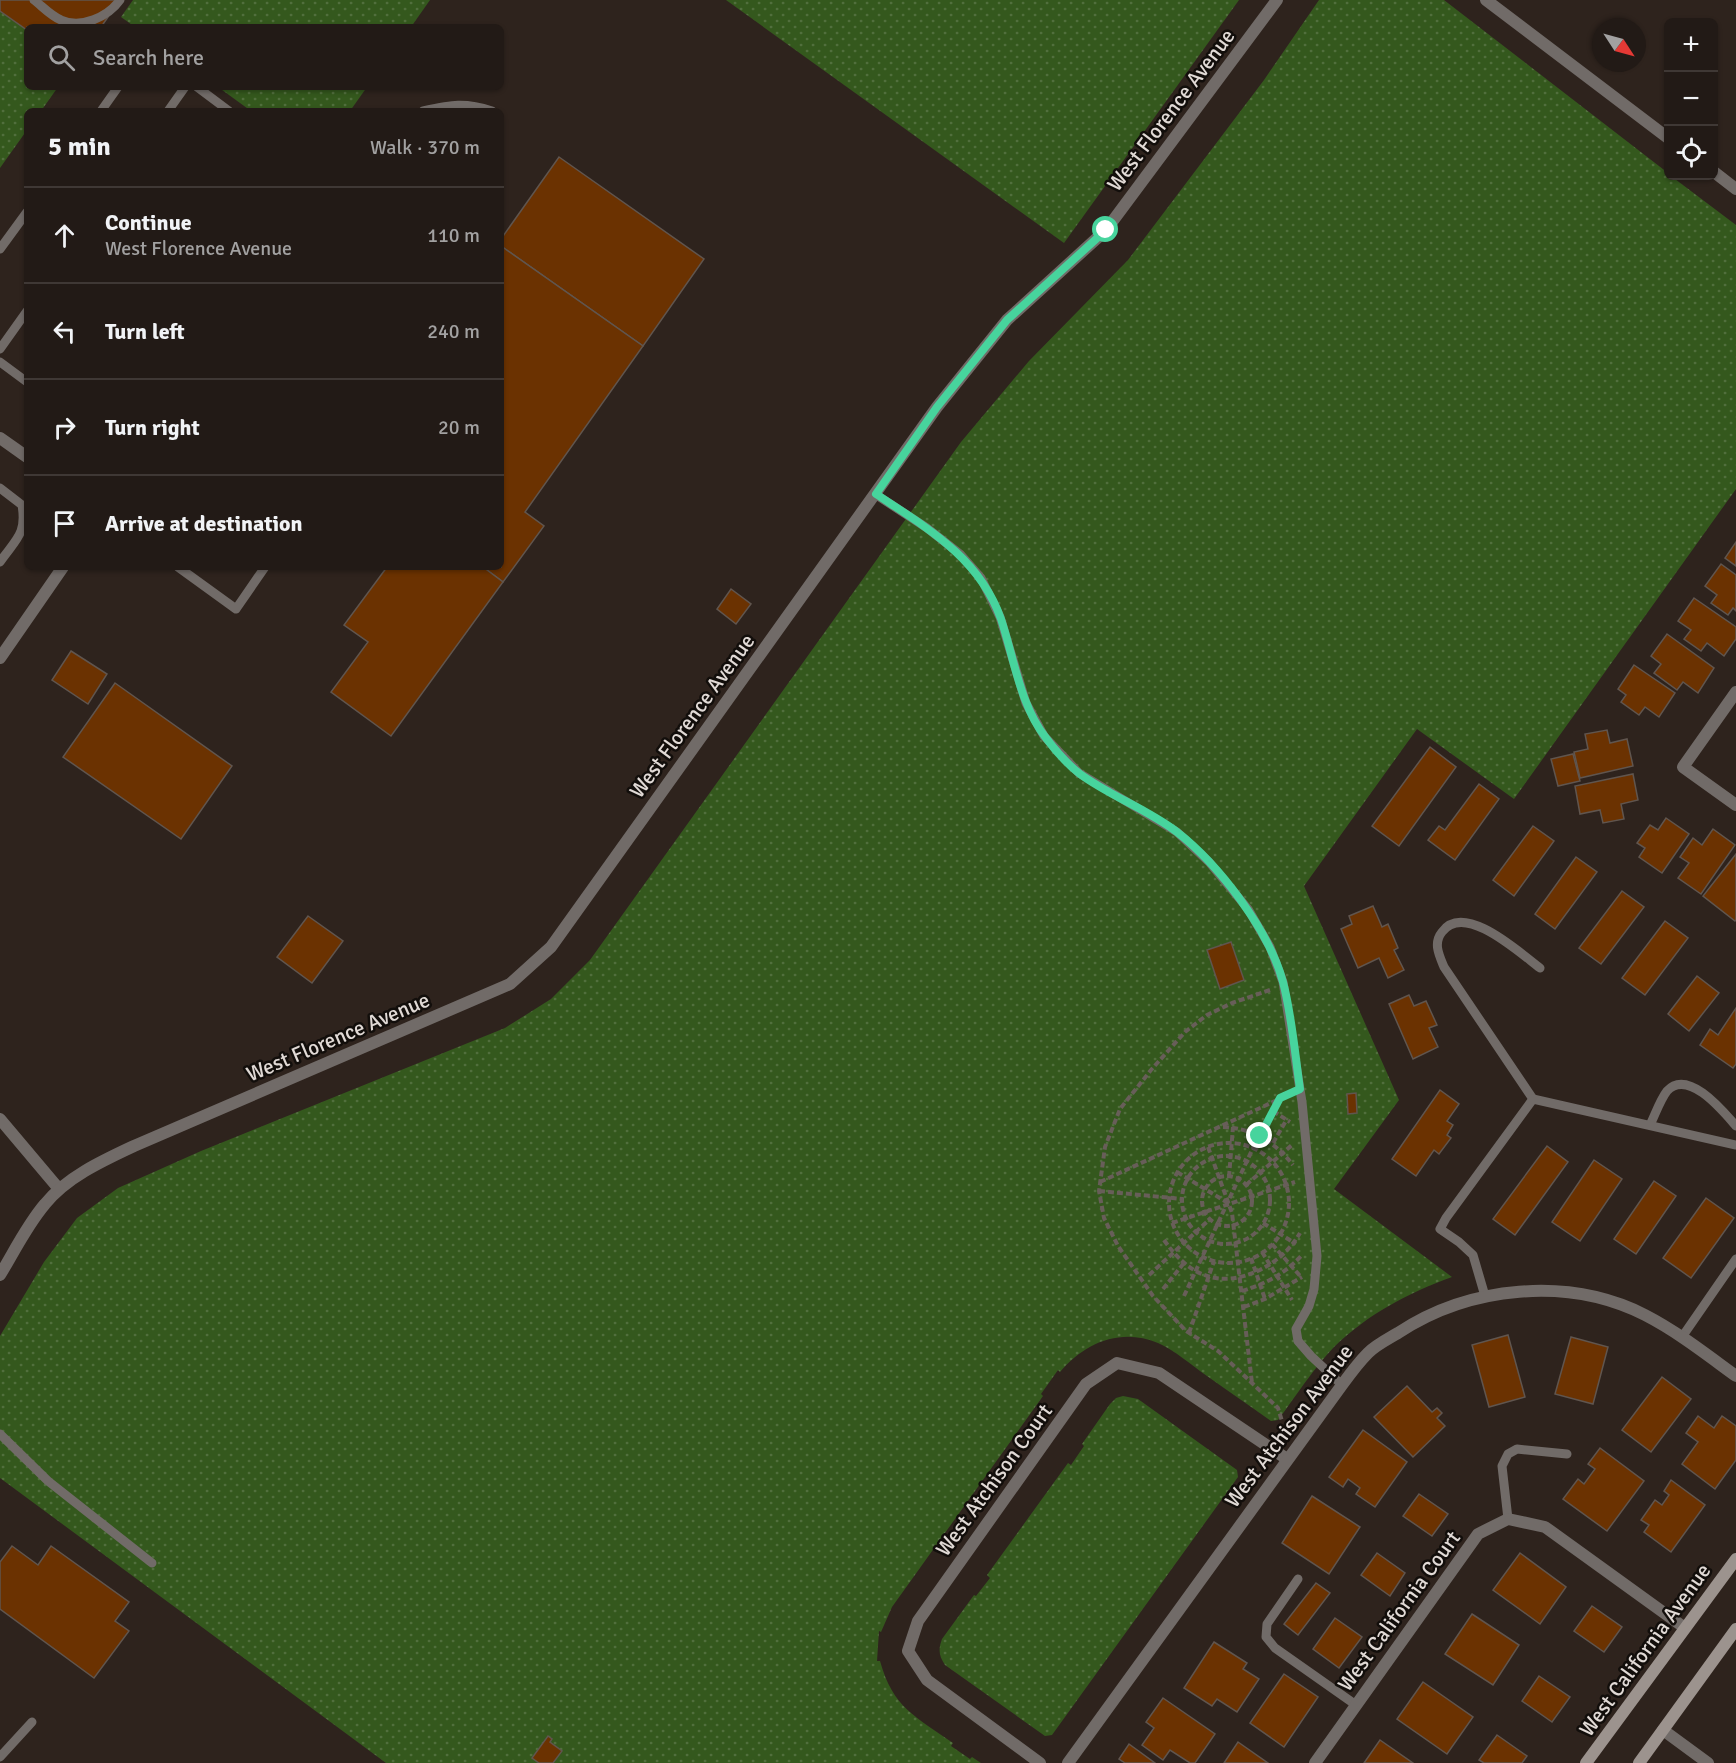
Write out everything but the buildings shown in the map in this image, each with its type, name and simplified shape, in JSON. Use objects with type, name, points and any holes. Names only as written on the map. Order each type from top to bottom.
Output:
[{"type":"main road","name":"West California Avenue","points":[[1586,1763],[1736,1559]]},
{"type":"main road","points":[[1639,1763],[1736,1629]]},
{"type":"street","name":"West Florence Avenue","points":[[0,1275],[45,1204],[59,1189],[88,1169],[134,1146],[510,984],[551,947],[937,407],[1007,320],[1106,230],[1277,0]]},
{"type":"street","points":[[1486,0],[1664,135]]},
{"type":"street","points":[[1718,176],[1736,189]]},
{"type":"street","points":[[0,438],[24,455]]},
{"type":"street","points":[[0,658],[61,570]]},
{"type":"street","points":[[1736,693],[1683,767],[1736,805]]},
{"type":"street","points":[[0,1119],[59,1189]]},
{"type":"street","name":"West Atchison Avenue","points":[[1068,1763],[1342,1385],[1369,1352],[1416,1321],[1453,1305],[1485,1296],[1522,1291],[1568,1292],[1607,1300],[1644,1314],[1682,1337],[1736,1376]]},
{"type":"street","name":"West Atchison Court","points":[[1040,1763],[927,1680],[908,1651],[918,1621],[1086,1384],[1116,1364],[1159,1373],[1287,1460]]},
{"type":"street","points":[[1508,1519],[1545,1527],[1685,1628]]},
{"type":"street","name":"West California Court","points":[[1315,1763],[1478,1534],[1508,1519]]},
{"type":"street","points":[[1663,1730],[1708,1763]]},
{"type":"lane","points":[[34,0],[61,20],[78,24],[98,19],[120,0]]},
{"type":"lane","points":[[103,108],[116,90]]},
{"type":"lane","points":[[170,108],[183,90]]},
{"type":"lane","points":[[201,90],[225,108]]},
{"type":"lane","points":[[436,108],[448,105],[467,105],[480,108]]},
{"type":"lane","points":[[0,249],[24,216]]},
{"type":"lane","points":[[0,349],[24,315]]},
{"type":"lane","points":[[0,362],[24,380]]},
{"type":"lane","points":[[0,488],[22,505],[24,528],[0,562]]},
{"type":"lane","points":[[876,494],[927,528],[960,554],[981,578],[1000,617],[1026,703],[1044,736],[1079,773],[1177,832],[1209,862],[1254,919],[1270,947],[1284,987],[1300,1089],[1305,1132],[1306,1179],[1317,1258],[1309,1306],[1296,1329],[1298,1341],[1342,1385]]},
{"type":"lane","points":[[182,570],[236,609],[263,570]]},
{"type":"lane","points":[[1540,968],[1487,929],[1461,922],[1446,926],[1438,936],[1437,951],[1444,967],[1533,1099],[1736,1145]]},
{"type":"lane","points":[[1650,1125],[1667,1091],[1676,1085],[1687,1084],[1698,1089],[1736,1126]]},
{"type":"lane","points":[[1485,1296],[1473,1255],[1440,1229],[1533,1099]]},
{"type":"lane","points":[[1682,1337],[1736,1259]]},
{"type":"lane","points":[[0,1434],[48,1481],[152,1563]]},
{"type":"lane","points":[[1508,1519],[1502,1466],[1508,1454],[1517,1449],[1567,1454]]},
{"type":"lane","points":[[1298,1579],[1267,1624],[1266,1637],[1275,1648],[1356,1705]]},
{"type":"lane","points":[[0,1757],[32,1722]]},
{"type":"path","points":[[1282,1421],[1278,1408],[1218,1350],[1189,1333],[1153,1296],[1118,1246],[1104,1218],[1099,1191],[1105,1147],[1120,1109],[1185,1032],[1207,1015],[1232,1003],[1284,987]]},
{"type":"path","points":[[1100,1182],[1300,1089]]},
{"type":"path","points":[[1184,1296],[1253,1148],[1280,1098]]},
{"type":"path","points":[[1273,1143],[1287,1119]]},
{"type":"path","points":[[1172,1223],[1306,1179],[1273,1143],[1233,1127],[1223,1127]]},
{"type":"path","points":[[1229,1177],[1233,1127]]},
{"type":"path","points":[[1246,1185],[1305,1132]]},
{"type":"path","points":[[1232,1144],[1253,1148],[1277,1167],[1285,1185],[1288,1210],[1284,1226],[1272,1244],[1251,1258],[1238,1262],[1214,1261],[1202,1257],[1184,1243],[1172,1223],[1169,1198],[1177,1172],[1196,1153],[1208,1147],[1232,1144]]},
{"type":"path","points":[[1208,1147],[1232,1213],[1252,1383]]},
{"type":"path","points":[[1231,1157],[1248,1162],[1260,1173],[1269,1191],[1270,1201],[1267,1216],[1249,1238],[1236,1243],[1221,1244],[1210,1241],[1196,1232],[1186,1219],[1183,1192],[1188,1178],[1197,1167],[1210,1159],[1231,1157]]},
{"type":"path","points":[[1177,1172],[1229,1203]]},
{"type":"path","points":[[1229,1177],[1239,1180],[1246,1185],[1251,1197],[1250,1210],[1246,1216],[1233,1225],[1218,1224],[1210,1219],[1202,1204],[1206,1189],[1220,1178],[1229,1177]]},
{"type":"path","points":[[1099,1191],[1183,1199]]},
{"type":"path","points":[[1149,1275],[1210,1219]]},
{"type":"path","points":[[1263,1223],[1317,1258]]},
{"type":"path","points":[[1164,1240],[1184,1263],[1208,1277],[1224,1280],[1240,1278],[1270,1265],[1294,1243],[1305,1224]]},
{"type":"path","points":[[1272,1244],[1313,1292]]},
{"type":"path","points":[[1242,1291],[1278,1276],[1292,1266],[1306,1250]]},
{"type":"path","points":[[1262,1252],[1292,1300]]},
{"type":"path","points":[[1251,1258],[1265,1299]]},
{"type":"path","points":[[1189,1333],[1214,1261]]},
{"type":"path","points":[[1163,1289],[1184,1263]]},
{"type":"path","points":[[1244,1307],[1285,1288],[1309,1270]]},
{"type":"green space","points":[[133,0],[430,0],[413,24],[131,24],[121,17]]},
{"type":"green space","points":[[726,0],[1239,0],[1064,243]]},
{"type":"green space","points":[[1319,0],[1444,0],[1664,170],[1664,180],[1676,180],[1736,225],[1736,489],[1514,799],[1417,729],[1304,886],[1399,1100],[1334,1189],[1452,1277],[1389,1306],[1347,1335],[1319,1364],[1278,1420],[1271,1421],[1171,1350],[1144,1338],[1117,1337],[1104,1341],[1080,1353],[1060,1372],[1058,1370],[1041,1394],[1043,1396],[892,1607],[881,1632],[879,1631],[877,1661],[880,1661],[885,1677],[899,1700],[917,1718],[953,1743],[951,1746],[970,1759],[972,1757],[981,1763],[386,1763],[0,1478],[0,1336],[44,1262],[77,1218],[118,1188],[201,1151],[505,1028],[551,999],[590,960],[961,442],[1029,361],[1128,260],[1264,80]]},
{"type":"green space","points":[[0,11],[24,28],[24,90],[56,90],[43,108],[24,108],[24,134],[0,168]]},
{"type":"green space","points":[[222,90],[365,90],[352,108],[247,108]]},
{"type":"green space","points":[[1123,1396],[1138,1399],[1237,1470],[1238,1477],[1052,1735],[1045,1736],[945,1665],[941,1659],[941,1643],[974,1595],[976,1596],[990,1578],[987,1575],[1068,1463],[1071,1465],[1084,1446],[1082,1444],[1110,1404],[1116,1398]]},
{"type":"route","points":[[1106,230],[1007,320],[937,407],[876,494],[927,528],[960,554],[981,578],[1000,617],[1026,703],[1044,736],[1079,773],[1177,832],[1209,862],[1248,909],[1270,947],[1283,982],[1300,1089],[1280,1098],[1260,1136]]}]
